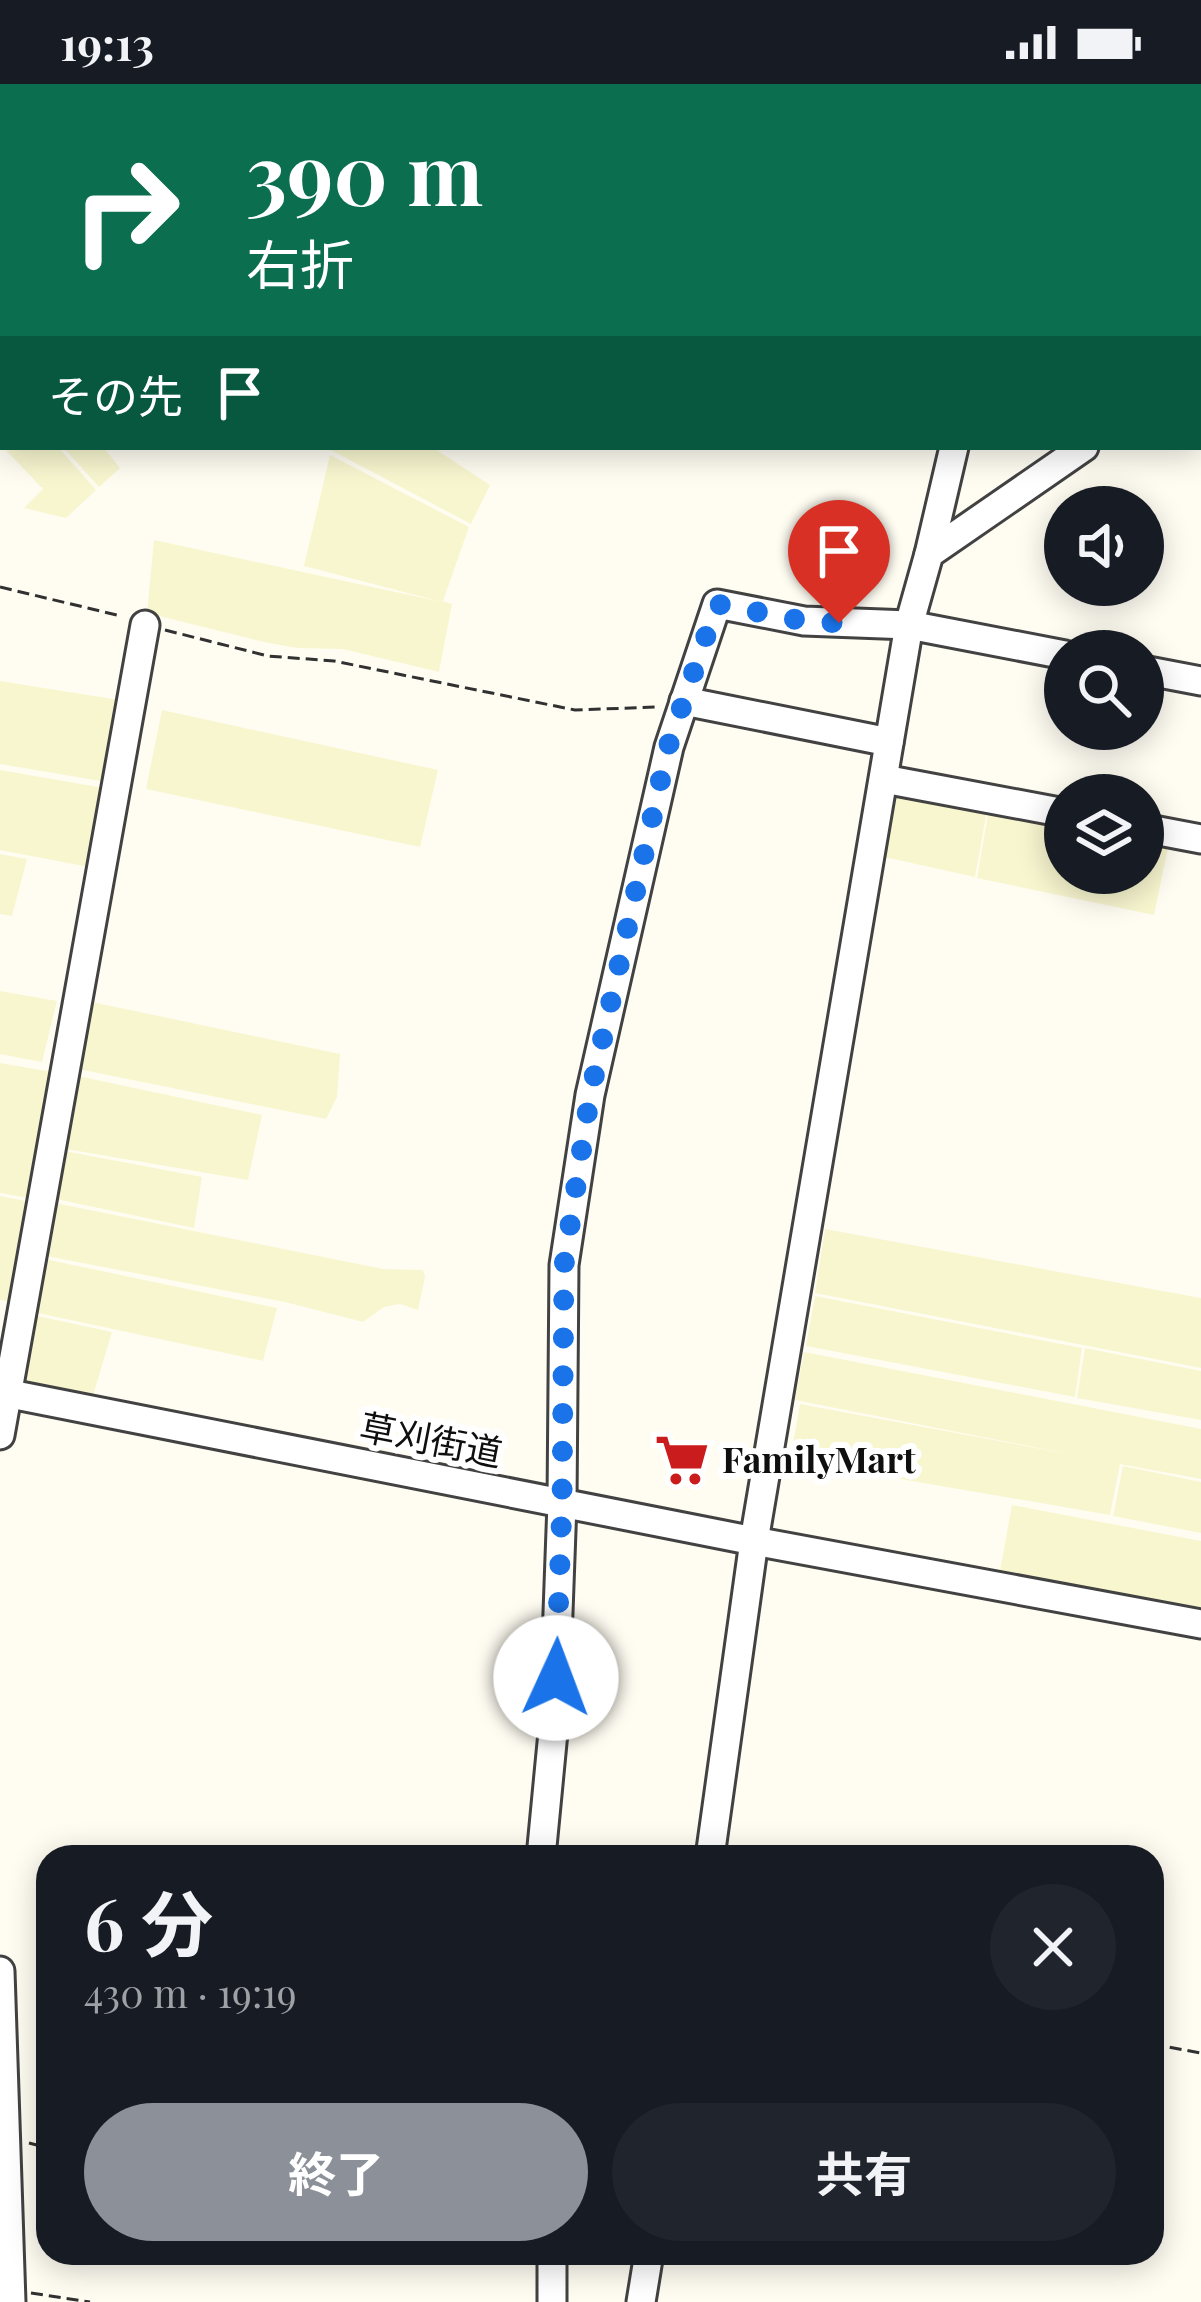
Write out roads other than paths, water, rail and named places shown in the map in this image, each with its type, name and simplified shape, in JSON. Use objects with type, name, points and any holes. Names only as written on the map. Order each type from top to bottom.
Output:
[{"type":"street","points":[[712,1845],[754,1541],[910,625],[953,450]]},
{"type":"street","points":[[929,554],[1080,450]]},
{"type":"street","points":[[542,1845],[554,1722],[564,1265],[590,1095],[668,747],[717,604],[804,621],[910,625],[1044,651]]},
{"type":"street","points":[[0,1435],[3,1392],[145,625]]},
{"type":"street","points":[[1164,674],[1201,681]]},
{"type":"street","points":[[683,703],[890,742]]},
{"type":"street","points":[[884,779],[1044,809]]},
{"type":"street","points":[[1164,832],[1201,839]]},
{"type":"street","name":"草刈街道","points":[[3,1392],[1201,1624]]},
{"type":"street","points":[[0,1971],[11,2296]]},
{"type":"street","points":[[552,2265],[552,2302]]},
{"type":"street","points":[[641,2302],[647,2265]]},
{"type":"place","name":"FamilyMart","points":[[682,1460]]}]
